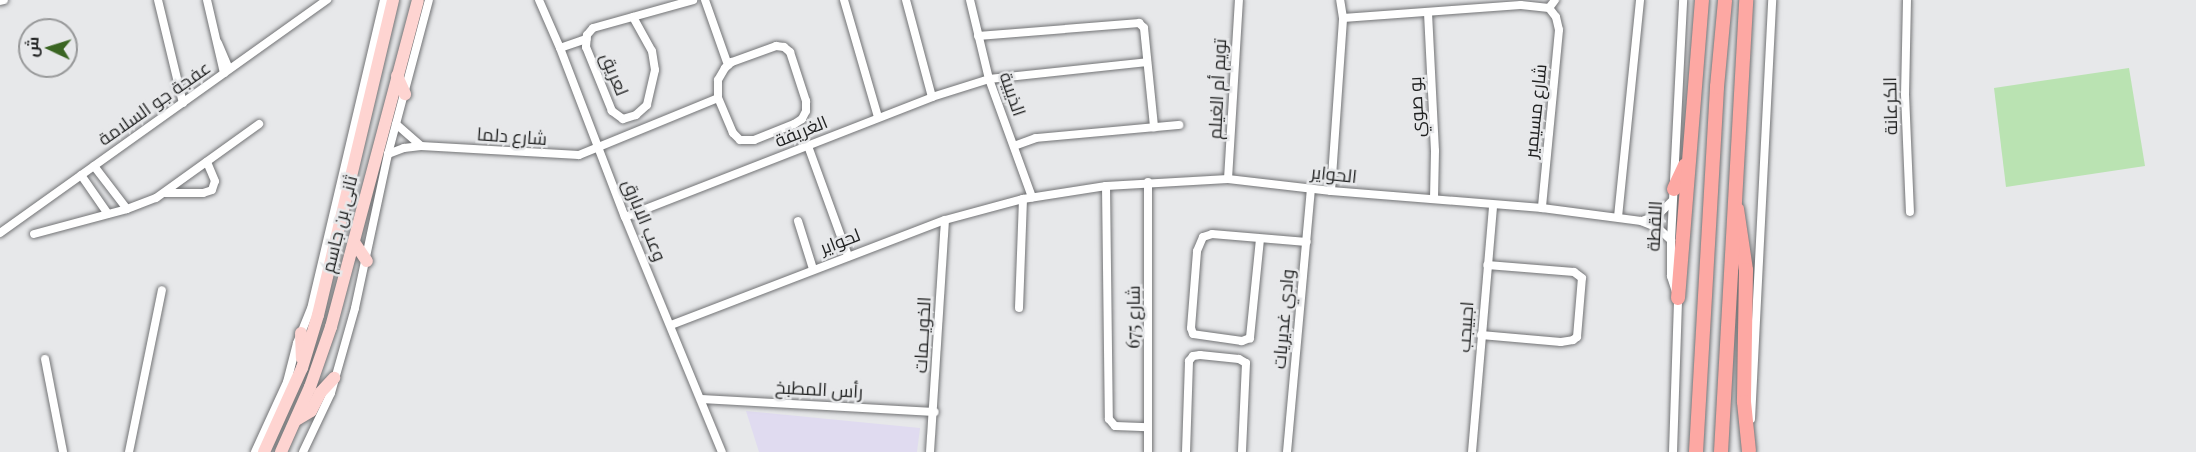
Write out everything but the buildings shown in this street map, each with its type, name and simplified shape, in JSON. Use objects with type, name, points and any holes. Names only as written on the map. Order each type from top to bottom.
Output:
[{"type":"main road","name":"ثانى بن جاسم","points":[[281,452],[322,357],[418,0]]},
{"type":"main road","points":[[1678,297],[1702,0]]},
{"type":"main road","points":[[1696,452],[1717,87],[1725,0]]},
{"type":"main road","points":[[1721,452],[1733,195],[1746,0]]},
{"type":"main road","name":"ثانى بن جاسم","points":[[264,452],[302,368],[330,270],[384,1]]},
{"type":"main road","points":[[397,76],[405,94]]},
{"type":"main road","points":[[1674,194],[1689,155]]},
{"type":"main road","points":[[1733,195],[1742,232],[1745,261],[1744,402],[1749,452]]},
{"type":"main road","points":[[354,242],[366,261]]},
{"type":"main road","points":[[301,333],[302,368]]},
{"type":"main road","points":[[296,420],[311,411],[320,393],[334,378]]},
{"type":"street","points":[[158,0],[183,103]]},
{"type":"street","points":[[207,0],[218,43],[218,52],[227,71]]},
{"type":"street","name":"عفجة جو السلامة","points":[[0,233],[327,0]]},
{"type":"street","name":"ثانى بن جاسم","points":[[303,452],[327,403],[334,378],[366,261],[388,154],[429,0]]},
{"type":"street","name":"وعب الابارق","points":[[539,0],[722,452]]},
{"type":"street","name":"لعريق","points":[[633,17],[652,51],[655,63],[651,95],[642,111],[626,119],[614,114],[586,47],[586,39],[593,28],[693,0]]},
{"type":"street","points":[[705,0],[728,65]]},
{"type":"street","points":[[844,0],[878,117]]},
{"type":"street","points":[[906,0],[932,97]]},
{"type":"street","name":"الذيبية","points":[[970,0],[989,79],[1014,146],[1028,198],[1019,308]]},
{"type":"street","name":"تويم أم الغيلم","points":[[1228,179],[1239,0]]},
{"type":"street","points":[[1331,191],[1342,18],[1340,0]]},
{"type":"street","points":[[1342,18],[1428,13],[1484,4],[1549,8],[1555,0]]},
{"type":"street","points":[[1618,217],[1640,0]]},
{"type":"street","name":"اللقطة","points":[[1673,452],[1678,297],[1671,276],[1671,240],[1683,0]]},
{"type":"street","points":[[1749,452],[1772,0]]},
{"type":"street","name":"الكرعانة","points":[[1907,0],[1905,94],[1910,212]]},
{"type":"street","name":"ثانى بن جاسم","points":[[255,452],[287,382],[315,292],[384,1]]},
{"type":"street","name":"شارع مسيمير","points":[[1542,208],[1559,30],[1556,17],[1549,8]]},
{"type":"street","name":"بو صوي","points":[[1428,13],[1435,152],[1434,199]]},
{"type":"street","points":[[978,36],[1137,22],[1144,28],[1154,128]]},
{"type":"street","points":[[560,48],[586,39]]},
{"type":"street","points":[[776,46],[784,47],[791,56],[806,101],[806,111],[798,122],[754,140],[743,141],[733,133],[718,98],[718,80],[728,65],[776,46]]},
{"type":"street","name":"الغريفة","points":[[625,216],[878,117],[989,79],[1009,75],[1147,62]]},
{"type":"street","name":"شارع دلما","points":[[388,154],[404,148],[421,146],[564,156],[579,155],[718,98]]},
{"type":"street","points":[[642,111],[650,126]]},
{"type":"street","points":[[34,234],[126,209],[165,193],[259,124]]},
{"type":"street","points":[[396,124],[421,146]]},
{"type":"street","points":[[1014,146],[1036,138],[1179,125]]},
{"type":"street","points":[[808,146],[848,256]]},
{"type":"street","points":[[165,193],[204,193],[212,190],[215,181],[207,162]]},
{"type":"street","points":[[94,166],[126,209]]},
{"type":"street","points":[[81,175],[108,214]]},
{"type":"street","name":"الحواير","points":[[1028,198],[1103,186],[1228,179],[1331,191],[1542,208],[1618,217],[1641,221],[1658,228],[1671,240]]},
{"type":"street","name":"شارع 675","points":[[1148,182],[1148,452]]},
{"type":"street","points":[[1103,186],[1108,216],[1109,419],[1115,426],[1148,427]]},
{"type":"street","name":"وادي غديريات","points":[[1287,452],[1311,189]]},
{"type":"street","points":[[1641,221],[1658,216],[1674,194]]},
{"type":"street","name":"لحواير","points":[[671,325],[945,220],[1028,198]]},
{"type":"street","name":"اجبيجب","points":[[1472,452],[1493,205]]},
{"type":"street","name":"الخويــمات","points":[[930,452],[935,412],[945,220]]},
{"type":"street","points":[[798,221],[813,269]]},
{"type":"street","points":[[1260,239],[1250,338],[1242,341],[1193,334],[1191,328],[1200,241],[1212,234],[1260,239],[1274,241],[1307,244]]},
{"type":"street","points":[[1481,335],[1565,342],[1574,340],[1577,337],[1582,279],[1574,272],[1487,265]]},
{"type":"street","points":[[129,452],[162,290]]},
{"type":"street","points":[[1186,452],[1189,365],[1191,358],[1197,355],[1239,359],[1246,363],[1242,452]]},
{"type":"street","points":[[45,359],[63,452]]},
{"type":"street","name":"رأس المطبخ","points":[[700,399],[935,412]]},
{"type":"shaded area","points":[[746,411],[920,428],[917,452],[759,452]]},
{"type":"green space","points":[[2129,68],[2145,166],[2006,187],[1994,88]]}]
